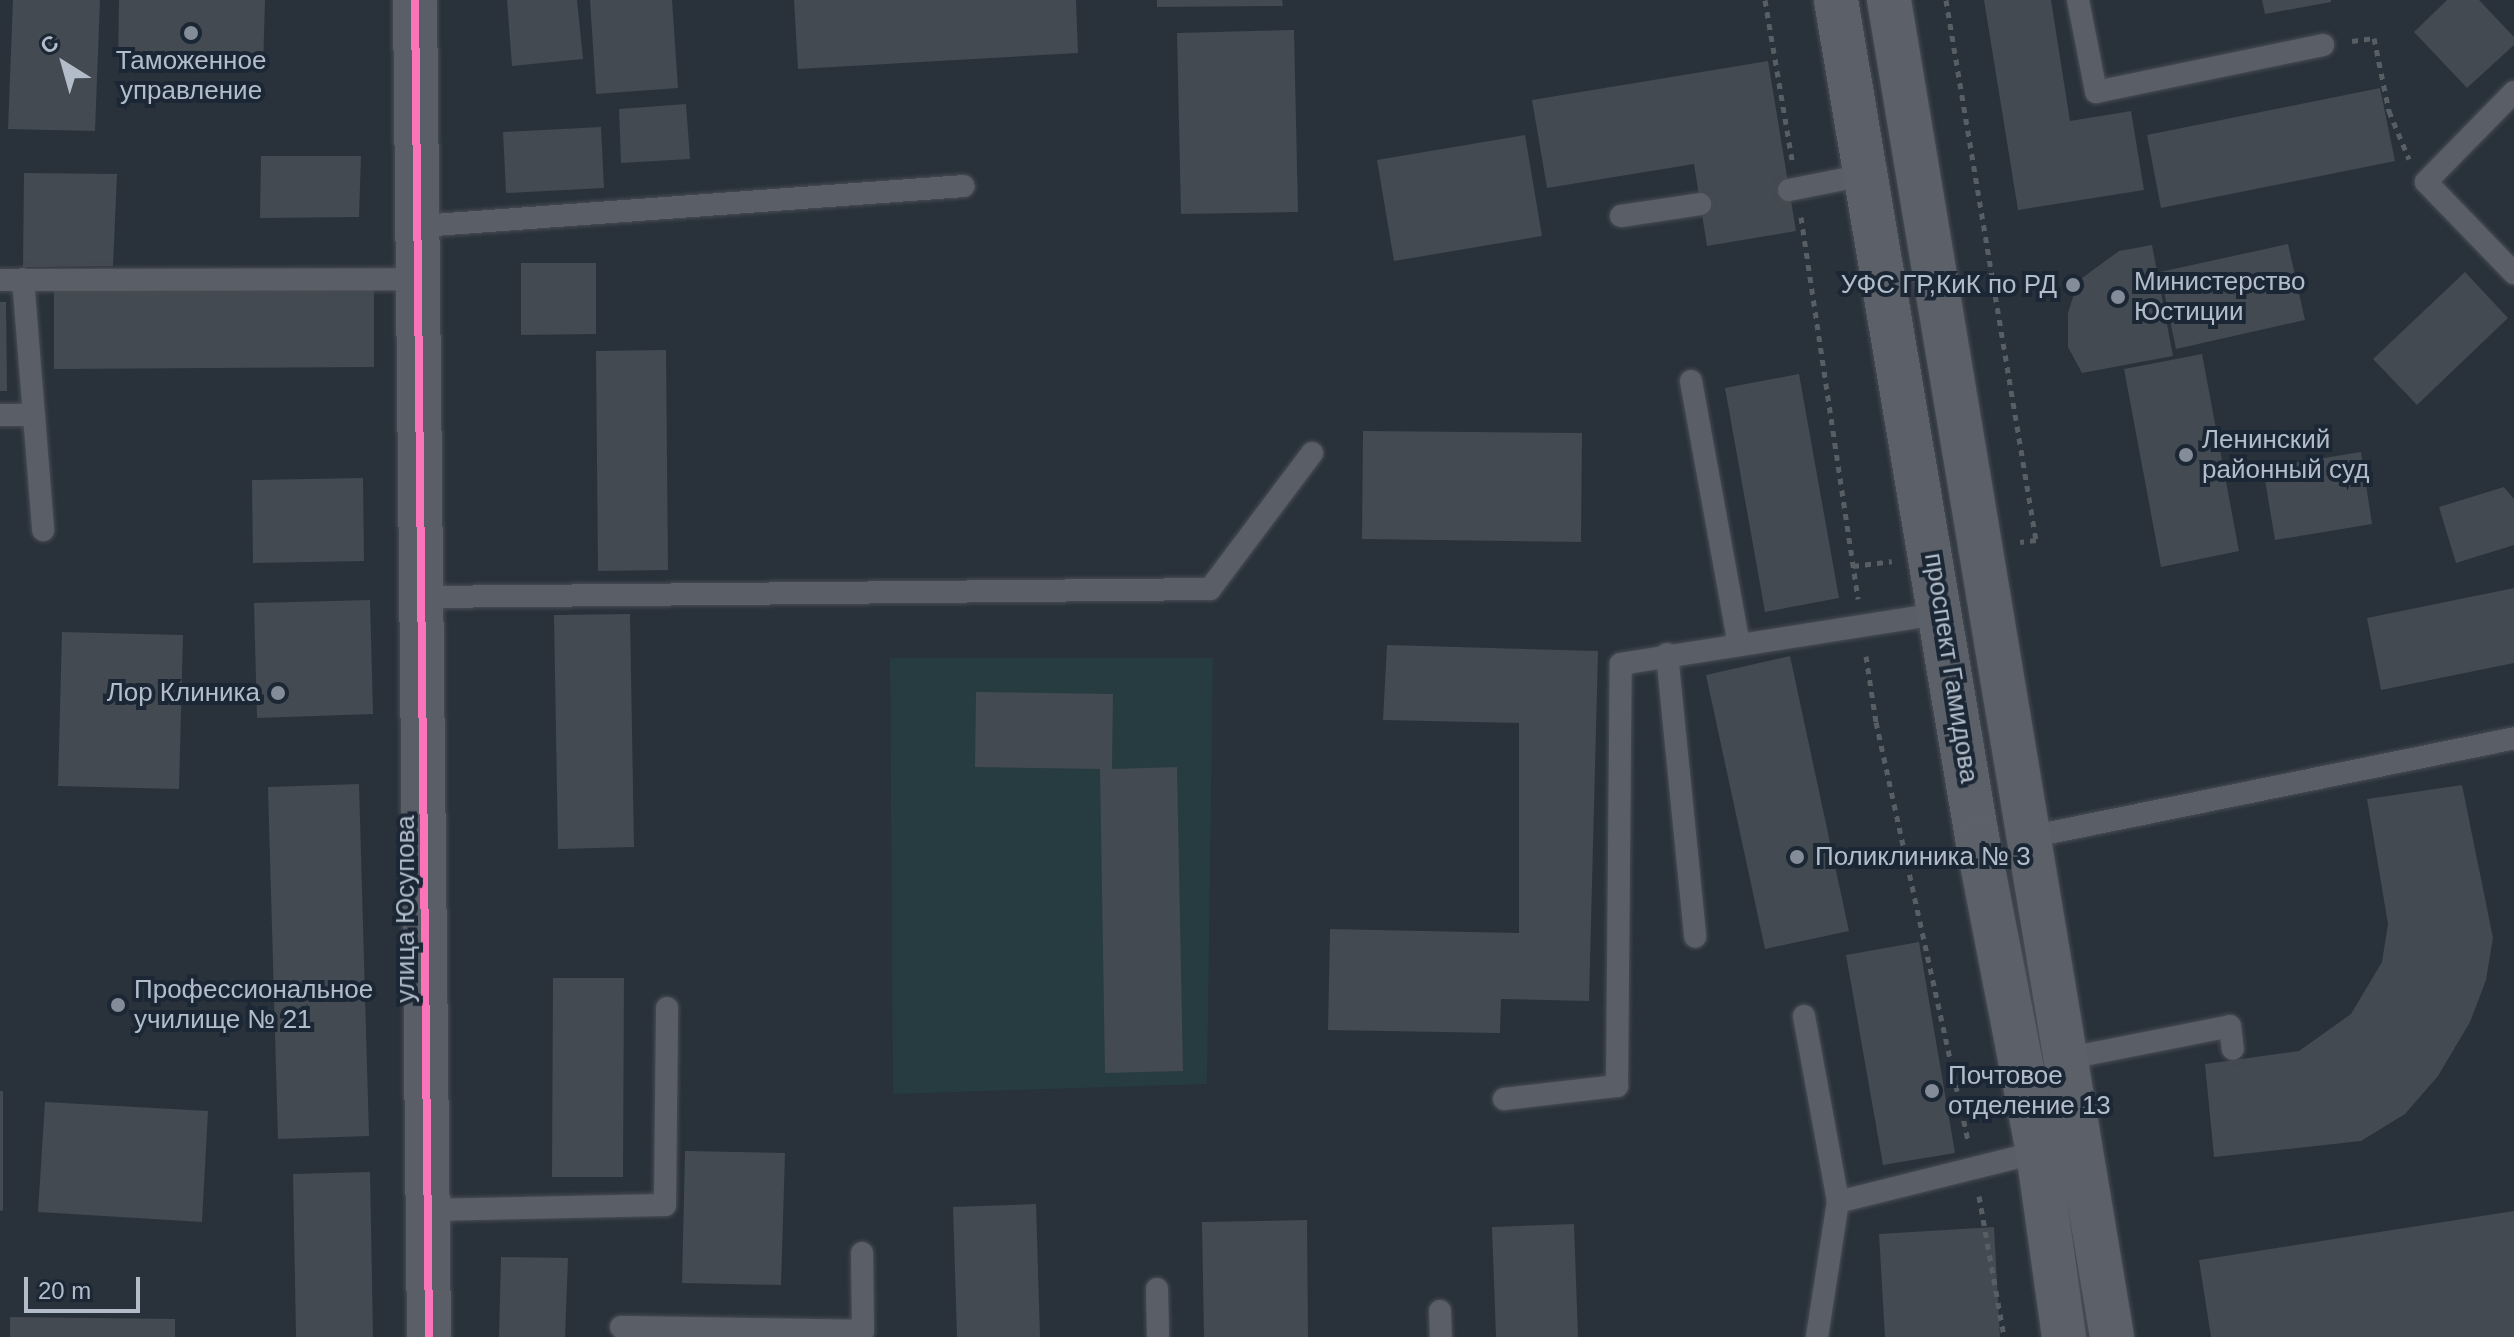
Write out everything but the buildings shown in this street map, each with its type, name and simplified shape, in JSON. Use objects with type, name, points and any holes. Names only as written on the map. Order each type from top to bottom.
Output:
[{"type":"main road","name":"проспект Гамидова","points":[[1836,0],[1943,613],[1978,843],[2038,1152],[2064,1337]]},
{"type":"main road","name":"проспект Гамидова","points":[[1889,0],[2112,1337]]},
{"type":"street","name":"улица Юсупова","points":[[415,0],[421,226],[429,1337]]},
{"type":"lane","points":[[2078,0],[2096,92],[2323,45]]},
{"type":"lane","points":[[2514,92],[2426,182],[2514,273]]},
{"type":"lane","points":[[1793,189],[1865,175]]},
{"type":"lane","points":[[421,226],[964,186]]},
{"type":"lane","points":[[1621,216],[1700,204]]},
{"type":"lane","points":[[23,279],[43,530]]},
{"type":"lane","points":[[0,280],[420,279]]},
{"type":"lane","points":[[1691,381],[1739,644]]},
{"type":"lane","points":[[0,415],[34,415]]},
{"type":"lane","points":[[424,597],[1210,589],[1312,453]]},
{"type":"lane","points":[[1504,1099],[1617,1086],[1621,664],[1667,654],[1943,613]]},
{"type":"lane","points":[[1667,654],[1695,937]]},
{"type":"lane","points":[[2029,837],[2514,738]]},
{"type":"lane","points":[[428,1210],[665,1205],[667,1008]]},
{"type":"lane","points":[[1804,1016],[1838,1202],[1817,1337]]},
{"type":"lane","points":[[2064,1059],[2230,1026],[2233,1049]]},
{"type":"lane","points":[[1838,1202],[2038,1152]]},
{"type":"lane","points":[[621,1327],[823,1335],[863,1331],[862,1253]]},
{"type":"lane","points":[[1157,1289],[1158,1337]]},
{"type":"lane","points":[[1440,1311],[1441,1337]]},
{"type":"path","points":[[1765,0],[1876,722],[1974,1168],[2004,1337]]},
{"type":"path","points":[[1946,0],[2036,540]]},
{"type":"path","points":[[2323,45],[2374,38],[2400,146],[2426,182]]},
{"type":"green space","points":[[890,658],[1213,658],[1207,1084],[893,1094]]},
{"type":"cycle path","points":[[415,0],[429,1337]]},
{"type":"place","name":"Таможенное управление","points":[[191,33]]},
{"type":"place","name":"УФС ГР,КиК по РД","points":[[2073,285]]},
{"type":"place","name":"Министерство Юстиции","points":[[2118,297]]},
{"type":"place","name":"Ленинский районный суд","points":[[2186,455]]},
{"type":"place","name":"Лор Клиника","points":[[278,693]]},
{"type":"place","name":"Поликлиника № 3","points":[[1797,857]]},
{"type":"place","name":"Профессиональное училище № 21","points":[[118,1005]]},
{"type":"place","name":"Почтовое отделение 13","points":[[1932,1091]]}]
